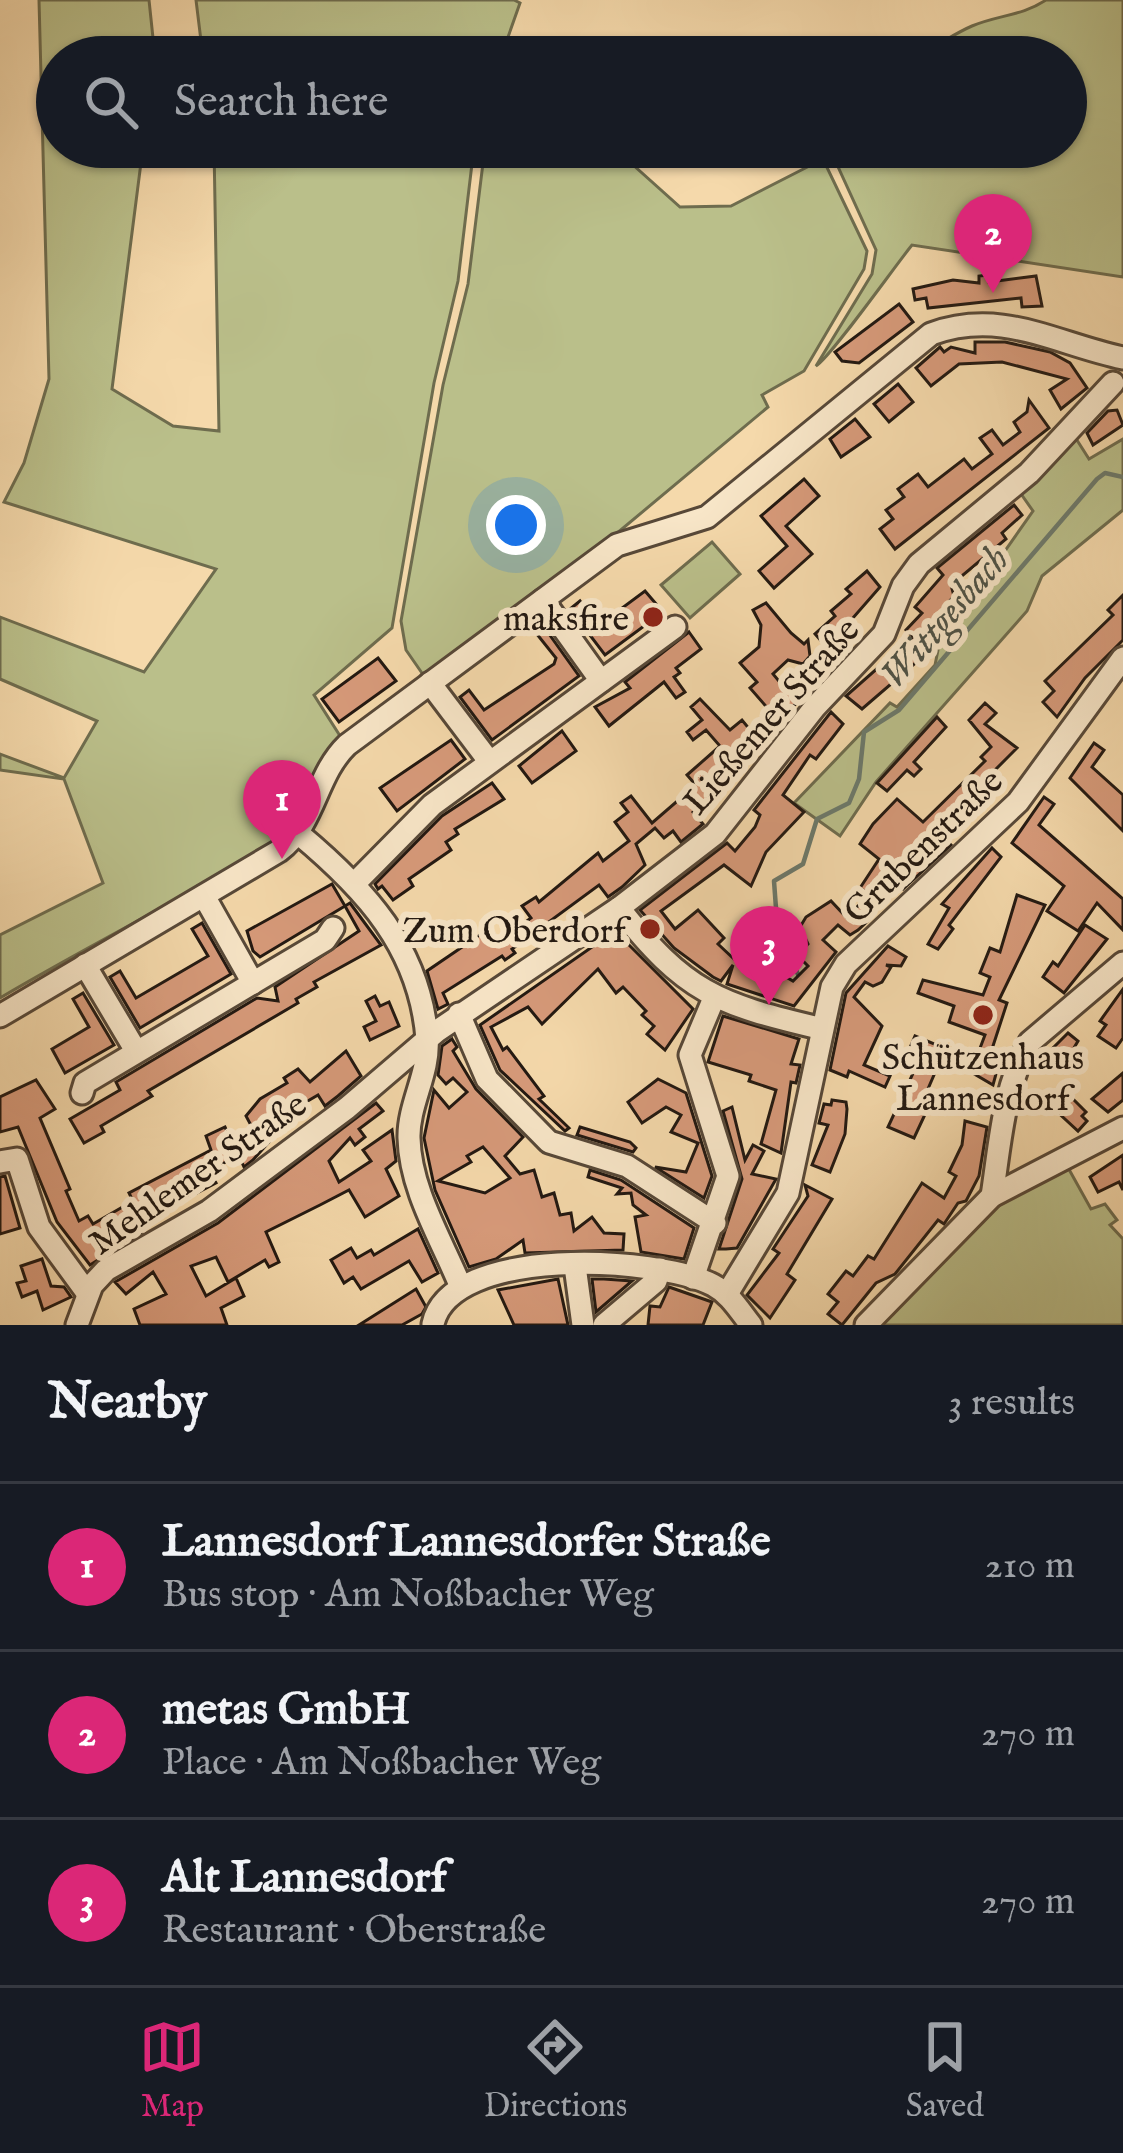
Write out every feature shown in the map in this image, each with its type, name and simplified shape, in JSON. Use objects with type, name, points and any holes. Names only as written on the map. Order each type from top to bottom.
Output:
[{"type":"street","points":[[0,1016],[299,834],[335,757],[617,545],[706,518],[911,347],[947,328],[1018,326],[1123,358]]},
{"type":"street","name":"Ließemer Straße","points":[[427,1039],[619,908],[729,820],[815,707],[884,634],[903,586],[919,564],[1030,473],[1113,383]]},
{"type":"street","points":[[543,600],[602,681]]},
{"type":"street","points":[[356,882],[432,805],[675,627]]},
{"type":"street","name":"Grubenstraße","points":[[727,1294],[788,1193],[819,1028],[832,987],[846,964],[1018,802],[1123,658]]},
{"type":"street","points":[[430,683],[489,761]]},
{"type":"street","points":[[299,834],[380,909],[407,961],[427,1039],[408,1135],[416,1184],[460,1285]]},
{"type":"street","points":[[204,896],[253,982]]},
{"type":"street","points":[[619,908],[666,965],[714,998],[819,1028]]},
{"type":"street","points":[[82,1093],[85,1083],[325,940],[333,928]]},
{"type":"street","points":[[992,1196],[1004,1116],[1020,1059],[1030,1042],[1123,962]]},
{"type":"street","points":[[85,964],[136,1051]]},
{"type":"street","points":[[695,1274],[728,1176],[690,1055],[714,998]]},
{"type":"street","points":[[459,1014],[487,1079],[549,1142],[627,1166],[715,1223]]},
{"type":"street","name":"Mehlemer Straße","points":[[77,1325],[88,1294],[106,1270],[209,1210],[347,1108],[427,1039]]},
{"type":"street","points":[[866,1325],[992,1196],[1123,1128]]},
{"type":"street","points":[[0,1162],[16,1160],[39,1227],[88,1294]]},
{"type":"street","points":[[433,1325],[436,1311],[460,1285],[507,1270],[575,1266],[695,1274],[727,1294],[751,1325]]},
{"type":"street","points":[[575,1266],[583,1325]]},
{"type":"street","points":[[604,1325],[656,1281],[660,1269]]},
{"type":"green space","points":[[39,0],[149,0],[153,36],[40,36]]},
{"type":"green space","points":[[196,0],[520,3],[508,36],[200,36]]},
{"type":"green space","points":[[1046,0],[1123,0],[1123,277],[912,245],[816,366],[872,274],[876,250],[839,168],[1087,168],[1087,36],[953,36]]},
{"type":"green space","points":[[43,168],[140,168],[112,389],[173,426],[219,431],[214,168],[471,168],[458,281],[434,383],[392,628],[314,695],[342,739],[324,761],[296,822],[289,834],[254,856],[0,998],[0,935],[103,883],[64,779],[0,770],[0,754],[64,778],[97,721],[0,679],[0,617],[144,672],[216,569],[4,502],[24,463],[49,379]]},
{"type":"green space","points":[[482,168],[636,168],[680,207],[731,206],[805,168],[827,168],[867,251],[864,269],[804,371],[762,395],[768,407],[610,539],[424,676],[406,650],[401,621],[443,385],[468,284]]},
{"type":"green space","points":[[1075,437],[1089,459],[1123,439],[1123,510],[1042,576],[1027,611],[876,782],[840,836],[794,803],[890,703],[897,707],[935,665],[939,645],[1033,511],[1019,491]]},
{"type":"green space","points":[[712,542],[740,574],[690,618],[661,585]]},
{"type":"green space","points":[[1066,1164],[1091,1209],[1105,1204],[1117,1220],[1110,1225],[1123,1239],[1123,1325],[873,1325],[985,1211]]},
{"type":"building","points":[[989,275],[989,282],[1036,276],[1042,306],[1022,307],[1021,298],[928,308],[926,298],[915,300],[913,289],[953,280],[979,283],[979,276]]},
{"type":"building","points":[[899,304],[913,322],[859,363],[842,361],[835,352]]},
{"type":"building","points":[[975,342],[1005,342],[1050,352],[1070,363],[1087,388],[1061,409],[1050,390],[1067,379],[1002,362],[959,364],[931,386],[916,368],[940,347],[944,352],[951,347],[975,353]]},
{"type":"building","points":[[898,384],[913,402],[889,422],[874,404]]},
{"type":"building","points":[[1029,400],[1049,428],[895,549],[880,529],[893,519],[886,510],[904,497],[898,489],[918,474],[928,487],[964,459],[972,469],[992,454],[980,438],[992,430],[1003,445],[1020,432],[1014,422],[1027,412]]},
{"type":"building","points":[[1117,410],[1123,425],[1093,445],[1087,433],[1108,411]]},
{"type":"building","points":[[855,419],[870,437],[841,457],[830,439]]},
{"type":"building","points":[[804,479],[819,496],[786,526],[812,554],[774,588],[759,571],[787,546],[761,516]]},
{"type":"building","points":[[1014,505],[1022,515],[1002,533],[1006,539],[951,585],[954,596],[924,631],[931,638],[915,656],[919,660],[862,709],[846,696],[913,637],[906,630],[922,613],[915,607],[943,575],[937,568]]},
{"type":"building","points":[[867,571],[880,587],[845,627],[850,633],[829,650],[815,634],[851,594],[846,589]]},
{"type":"building","points":[[645,591],[663,612],[605,655],[570,609],[580,601],[598,626]]},
{"type":"building","points":[[1123,595],[1123,640],[1085,678],[1057,717],[1043,702],[1054,691],[1045,681],[1113,615],[1108,610]]},
{"type":"building","points":[[766,603],[791,633],[804,644],[808,640],[810,656],[803,664],[788,660],[773,674],[797,703],[777,719],[750,688],[757,682],[740,663],[759,647],[761,625],[753,610]]},
{"type":"building","points":[[544,627],[579,676],[492,740],[460,697],[469,690],[484,710],[554,664],[556,658],[536,633]]},
{"type":"building","points":[[689,632],[701,649],[676,668],[680,673],[674,677],[685,692],[676,698],[664,682],[609,726],[595,707],[630,688],[625,682]]},
{"type":"building","points":[[378,658],[396,681],[339,722],[322,699]]},
{"type":"building","points":[[700,699],[730,730],[742,720],[756,737],[725,763],[731,771],[708,789],[712,794],[693,812],[703,824],[681,842],[673,831],[664,838],[655,828],[636,844],[645,865],[622,887],[608,897],[599,885],[512,949],[515,953],[505,960],[502,956],[443,993],[448,1004],[438,1009],[427,971],[490,928],[499,941],[531,918],[522,906],[536,897],[539,902],[598,853],[603,861],[629,841],[615,822],[628,812],[621,803],[631,796],[652,823],[689,791],[694,783],[687,775],[720,746],[706,730],[693,740],[687,732],[702,720],[691,707]]},
{"type":"building","points":[[985,703],[996,713],[985,724],[1017,748],[984,781],[991,788],[946,840],[951,845],[903,889],[892,881],[867,912],[872,917],[858,930],[850,935],[838,925],[823,940],[836,952],[794,1006],[727,984],[733,965],[721,981],[713,977],[674,948],[640,910],[727,843],[735,851],[755,827],[760,815],[754,810],[831,712],[843,724],[816,759],[810,755],[783,795],[804,812],[766,852],[751,886],[724,865],[661,911],[675,929],[698,910],[724,938],[718,944],[735,960],[742,953],[763,974],[769,967],[793,981],[808,966],[797,955],[808,944],[800,927],[806,917],[831,901],[847,918],[869,894],[860,888],[879,859],[860,844],[873,824],[897,799],[923,822],[985,761],[981,757],[991,747],[969,720]]},
{"type":"building","points":[[937,717],[946,727],[914,762],[921,769],[914,776],[907,770],[887,791],[877,783]]},
{"type":"building","points":[[562,731],[576,751],[532,783],[519,766]]},
{"type":"building","points":[[451,740],[465,759],[397,811],[380,788]]},
{"type":"building","points":[[1094,743],[1104,750],[1092,767],[1123,795],[1123,831],[1070,778]]},
{"type":"building","points":[[492,783],[504,799],[455,829],[458,834],[446,842],[451,850],[409,879],[413,886],[393,900],[382,886],[378,889],[375,884],[442,816]]},
{"type":"building","points":[[1044,797],[1054,804],[1039,825],[1123,899],[1123,930],[1097,903],[1078,931],[1047,911],[1064,886],[1012,843]]},
{"type":"building","points":[[992,848],[1001,857],[949,925],[953,929],[938,949],[928,944],[949,908],[942,904]]},
{"type":"building","points":[[332,884],[345,906],[260,957],[253,951],[247,931]]},
{"type":"building","points":[[1017,895],[1045,905],[999,1000],[1007,1003],[992,1049],[1002,1052],[993,1085],[971,1072],[985,1035],[949,1022],[954,1006],[918,993],[923,980],[983,995],[990,977],[980,973],[990,948],[1000,952]]},
{"type":"building","points":[[350,903],[381,945],[314,982],[317,987],[296,999],[298,1003],[148,1091],[152,1096],[101,1126],[104,1132],[84,1143],[70,1119],[120,1090],[116,1082],[257,998],[278,1001],[275,987],[359,931],[345,906]]},
{"type":"building","points":[[202,923],[231,974],[140,1028],[110,977],[120,971],[136,998],[208,956],[192,929]]},
{"type":"building","points":[[1085,925],[1107,939],[1064,993],[1043,977],[1053,962],[1058,966]]},
{"type":"building","points":[[615,931],[693,1009],[665,1050],[647,1034],[654,1026],[642,1015],[646,1011],[623,987],[616,993],[598,969],[542,1024],[528,1007],[491,1027],[503,1050],[507,1047],[544,1096],[539,1099],[569,1128],[565,1131],[500,1070],[480,1025]]},
{"type":"building","points":[[888,946],[906,957],[901,966],[886,965],[891,967],[882,982],[873,986],[865,982],[854,997],[882,1026],[864,1065],[890,1076],[885,1087],[849,1071],[847,1077],[830,1070],[846,993]]},
{"type":"building","points":[[1123,989],[1123,1038],[1116,1048],[1098,1036],[1106,1025],[1100,1021]]},
{"type":"building","points":[[83,993],[114,1045],[65,1073],[52,1049],[89,1027],[73,999]]},
{"type":"building","points":[[375,996],[380,1006],[389,1002],[399,1026],[370,1040],[364,1027],[376,1021],[366,1001]]},
{"type":"building","points":[[723,1016],[799,1039],[791,1064],[800,1065],[796,1083],[791,1082],[781,1153],[761,1144],[776,1090],[749,1081],[751,1075],[708,1062]]},
{"type":"building","points":[[1068,1033],[1078,1041],[1062,1068],[1044,1057]]},
{"type":"building","points":[[915,1036],[937,1045],[931,1065],[937,1068],[921,1105],[928,1108],[914,1138],[888,1127],[916,1067],[916,1061],[906,1057]]},
{"type":"building","points":[[452,1039],[457,1047],[453,1051],[476,1089],[523,1137],[505,1156],[520,1174],[534,1170],[542,1197],[554,1193],[560,1215],[571,1213],[574,1231],[592,1217],[604,1233],[624,1234],[623,1250],[525,1253],[523,1240],[496,1259],[469,1267],[435,1190],[424,1138],[434,1090],[449,1108],[467,1092],[453,1078],[446,1084],[438,1075],[442,1046]],"holes":[[[483,1147],[510,1178],[485,1193],[438,1181],[471,1162],[467,1156]]]},
{"type":"building","points":[[346,1051],[361,1076],[338,1096],[325,1106],[318,1095],[289,1112],[264,1133],[269,1142],[244,1167],[239,1156],[209,1170],[216,1183],[144,1221],[142,1232],[90,1265],[57,1222],[18,1127],[0,1132],[0,1097],[36,1080],[55,1109],[40,1118],[70,1189],[66,1191],[79,1221],[88,1216],[93,1224],[133,1201],[129,1193],[211,1150],[206,1136],[225,1127],[231,1140],[253,1129],[246,1116],[260,1099],[287,1083],[284,1078],[298,1069],[310,1082]]},
{"type":"building","points":[[1123,1073],[1123,1100],[1108,1112],[1092,1099]]},
{"type":"building","points":[[658,1079],[686,1093],[712,1176],[704,1198],[655,1167],[686,1172],[698,1143],[671,1132],[681,1115],[666,1107],[642,1123],[628,1102]]},
{"type":"building","points":[[1070,1096],[1086,1112],[1082,1116],[1087,1121],[1078,1131],[1053,1108]]},
{"type":"building","points":[[832,1100],[846,1102],[847,1109],[845,1134],[830,1172],[812,1165],[828,1125],[819,1123],[824,1104],[831,1105]]},
{"type":"building","points":[[376,1103],[383,1111],[359,1129],[365,1137],[355,1145],[350,1138],[329,1161],[339,1182],[371,1161],[363,1150],[392,1130],[396,1161],[386,1169],[399,1196],[365,1217],[349,1190],[266,1232],[279,1262],[269,1267],[265,1260],[228,1282],[216,1257],[191,1266],[206,1296],[236,1278],[244,1296],[221,1308],[227,1325],[140,1325],[134,1309],[166,1294],[153,1272],[126,1294],[115,1282],[218,1223]]},
{"type":"building","points":[[732,1107],[745,1160],[753,1145],[764,1151],[752,1174],[776,1179],[737,1248],[719,1249],[742,1179],[723,1111]]},
{"type":"building","points":[[965,1121],[987,1127],[979,1176],[966,1201],[958,1203],[944,1224],[938,1220],[895,1274],[876,1283],[842,1325],[828,1314],[838,1302],[828,1294],[846,1271],[853,1276],[868,1256],[874,1259],[922,1183],[944,1198],[956,1176],[949,1172],[962,1145]]},
{"type":"building","points":[[580,1127],[636,1148],[633,1152],[577,1135]]},
{"type":"building","points":[[1123,1155],[1123,1190],[1119,1182],[1098,1192],[1090,1177]]},
{"type":"building","points":[[590,1170],[621,1180],[694,1228],[684,1259],[641,1252],[635,1217],[646,1215],[633,1205],[631,1193],[617,1194],[622,1188],[588,1177]]},
{"type":"building","points":[[5,1176],[20,1228],[0,1234],[0,1177]]},
{"type":"building","points":[[805,1185],[832,1199],[787,1274],[795,1280],[770,1318],[747,1295],[779,1253],[773,1249],[808,1196]]},
{"type":"building","points":[[418,1229],[438,1273],[422,1282],[409,1261],[361,1289],[353,1277],[344,1283],[331,1260],[351,1248],[357,1258],[371,1250],[374,1255]]},
{"type":"building","points":[[42,1259],[51,1286],[64,1287],[71,1297],[43,1310],[37,1291],[22,1297],[17,1283],[26,1281],[21,1266]]},
{"type":"building","points":[[558,1279],[568,1325],[514,1325],[498,1290]]},
{"type":"building","points":[[592,1279],[604,1279],[632,1281],[596,1312]]},
{"type":"building","points":[[669,1287],[712,1302],[703,1325],[648,1325],[650,1306],[660,1307]]},
{"type":"building","points":[[416,1289],[426,1307],[422,1314],[402,1325],[359,1325]]},
{"type":"waterway","name":"Wittgesbach","points":[[799,977],[777,922],[774,881],[803,864],[817,819],[849,803],[859,779],[864,732],[899,710],[1097,479],[1105,473],[1123,477]]},
{"type":"place","name":"metas GmbH","points":[[993,293]]},
{"type":"place","name":"maksfire","points":[[653,617]]},
{"type":"place","name":"Lannesdorf Lannesdorfer Straße","points":[[282,859]]},
{"type":"place","name":"Zum Oberdorf","points":[[650,929]]},
{"type":"place","name":"Alt Lannesdorf","points":[[769,1005]]},
{"type":"place","name":"Schützenhaus Lannesdorf","points":[[983,1015]]}]
